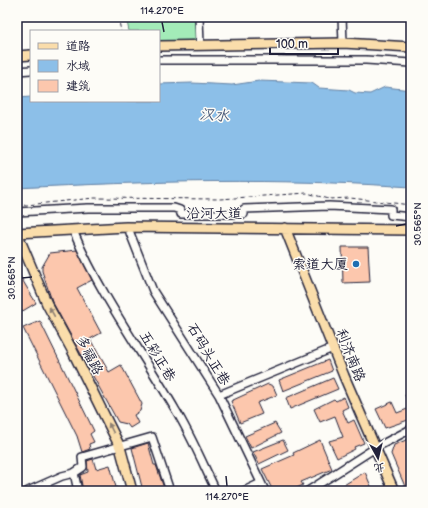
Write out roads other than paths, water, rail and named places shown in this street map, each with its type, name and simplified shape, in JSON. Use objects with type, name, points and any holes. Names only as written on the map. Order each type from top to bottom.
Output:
[{"type":"main road","points":[[160,46],[343,43],[411,47]]},
{"type":"main road","points":[[17,56],[30,55]]},
{"type":"main road","name":"沿河大道","points":[[18,236],[119,227],[411,235]]},
{"type":"main road","name":"沿河大道","points":[[18,236],[130,233],[411,230]]},
{"type":"main road","name":"利济南路","points":[[286,231],[333,348],[394,491]]},
{"type":"main road","name":"多福路","points":[[18,236],[47,304],[72,350],[120,447],[132,491]]},
{"type":"street","points":[[199,17],[200,45]]},
{"type":"street","points":[[342,17],[343,43]]},
{"type":"street","points":[[160,60],[366,60],[411,63]]},
{"type":"street","points":[[17,71],[30,70]]},
{"type":"street","points":[[17,212],[174,208],[180,210],[181,214],[211,215],[244,214],[244,209],[329,206],[391,209],[391,215],[411,216]]},
{"type":"street","name":"石码头正巷","points":[[130,233],[153,291],[219,395],[265,491]]},
{"type":"street","name":"五彩正巷","points":[[75,235],[81,249],[111,303],[176,410],[216,491]]},
{"type":"street","points":[[219,395],[333,348]]},
{"type":"street","points":[[308,491],[375,448],[411,428]]},
{"type":"street","points":[[28,491],[62,476],[74,473],[83,467],[82,457],[152,437],[170,491]]},
{"type":"street","points":[[74,473],[78,491]]},
{"type":"street","points":[[244,491],[261,483]]},
{"type":"water","name":"汉水","points":[[259,81],[312,83],[319,88],[349,90],[355,93],[370,94],[385,87],[411,90],[411,187],[312,182],[165,182],[17,188],[17,98],[30,97],[30,102],[160,102],[160,84],[192,83],[232,85]]},
{"type":"place","name":"索道大厦","points":[[356,264]]}]
